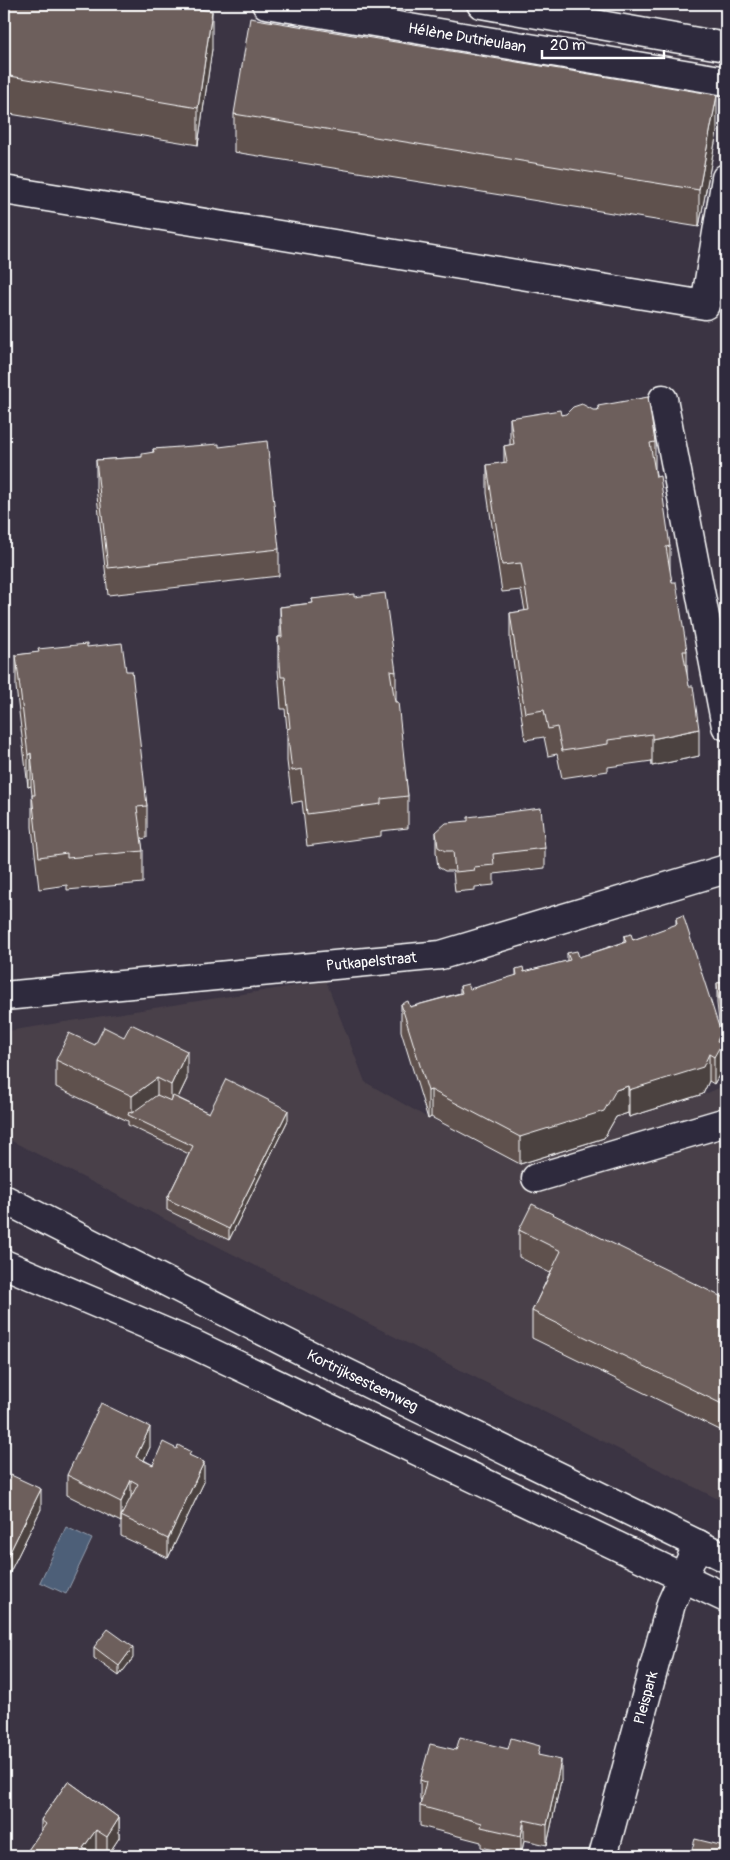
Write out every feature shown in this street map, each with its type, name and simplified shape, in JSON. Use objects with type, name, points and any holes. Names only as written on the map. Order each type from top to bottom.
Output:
[{"type":"main road","name":"Hélène Dutrieulaan","points":[[266,4],[726,81]]},
{"type":"main road","points":[[481,4],[726,47]]},
{"type":"main road","points":[[4,190],[705,305],[726,178]]},
{"type":"main road","points":[[662,399],[726,726]]},
{"type":"main road","name":"Putkapelstraat","points":[[4,996],[441,955],[726,869]]},
{"type":"main road","points":[[536,1178],[726,1122]]},
{"type":"main road","name":"Kortrijksesteenweg","points":[[4,1199],[322,1360],[726,1558]]},
{"type":"main road","points":[[4,1264],[193,1344],[726,1598]]},
{"type":"main road","name":"Pleispark","points":[[603,1856],[671,1604],[698,1544]]},
{"type":"shaded area","points":[[326,981],[365,1082],[428,1118],[520,1164],[604,1138],[617,1117],[628,1113],[629,1117],[703,1095],[726,1085],[726,1503],[401,1340],[4,1137],[4,1041],[8,1031]]},
{"type":"water","points":[[66,1527],[92,1539],[66,1594],[40,1582]]},
{"type":"building","points":[[4,4],[166,4],[212,11],[198,108],[4,75]]},
{"type":"building","points":[[250,18],[717,95],[699,190],[234,114]]},
{"type":"building","points":[[648,397],[655,442],[650,443],[656,477],[660,476],[670,546],[666,547],[672,582],[676,582],[687,651],[683,651],[689,686],[693,686],[699,729],[652,739],[652,734],[608,740],[608,744],[562,751],[557,727],[548,729],[544,710],[525,713],[510,613],[529,610],[521,563],[502,565],[487,465],[507,462],[504,446],[514,444],[510,418],[560,410],[561,415],[566,414],[573,407],[582,404],[593,410],[599,410],[598,406]]},
{"type":"building","points":[[267,441],[279,549],[108,568],[96,460],[142,457],[142,454],[154,452],[153,449],[219,444],[219,447]]},
{"type":"building","points":[[385,593],[396,672],[390,671],[395,702],[398,702],[408,796],[381,799],[381,804],[307,814],[302,769],[292,771],[287,729],[290,728],[285,677],[281,677],[278,637],[282,637],[280,607],[313,603],[312,599],[354,594],[354,597]]},
{"type":"building","points":[[122,643],[126,671],[132,671],[147,806],[137,807],[143,851],[67,858],[67,853],[39,857],[32,795],[35,795],[31,753],[28,755],[16,655],[39,652],[38,649]]},
{"type":"building","points":[[541,808],[545,848],[493,854],[494,865],[474,867],[475,870],[455,872],[453,851],[445,851],[438,847],[436,832],[446,823],[468,821],[468,817]]},
{"type":"building","points":[[683,915],[721,1033],[717,1041],[722,1043],[714,1057],[709,1054],[703,1067],[629,1090],[628,1086],[616,1090],[604,1111],[520,1137],[431,1090],[428,1091],[401,1004],[408,1001],[410,1007],[462,993],[460,986],[468,984],[470,989],[517,975],[516,969],[523,967],[524,972],[570,960],[567,953],[577,951],[579,957],[626,942],[624,936],[631,934],[633,940],[677,924],[676,918]]},
{"type":"building","points":[[726,982],[726,1010],[720,1011],[717,983]]},
{"type":"building","points":[[131,1024],[187,1051],[171,1085],[157,1078],[132,1096],[56,1060],[69,1033],[95,1045],[104,1027],[124,1037]]},
{"type":"building","points":[[226,1079],[288,1110],[229,1229],[167,1199],[193,1146],[128,1115],[129,1112],[132,1113],[157,1095],[171,1101],[173,1096],[209,1113]]},
{"type":"building","points":[[532,1204],[726,1299],[726,1406],[532,1311],[561,1251],[519,1230]]},
{"type":"building","points":[[101,1403],[150,1427],[136,1457],[153,1465],[163,1442],[177,1449],[178,1445],[191,1452],[189,1455],[204,1462],[168,1539],[121,1516],[138,1484],[131,1480],[121,1502],[67,1475]]},
{"type":"building","points":[[11,1475],[41,1489],[6,1560],[4,1559],[4,1491]]},
{"type":"building","points":[[108,1629],[133,1647],[119,1666],[94,1647]]},
{"type":"building","points":[[460,1737],[508,1749],[511,1738],[540,1746],[538,1755],[561,1760],[547,1825],[524,1820],[521,1836],[481,1827],[482,1823],[420,1806],[426,1782],[420,1780],[430,1744],[456,1750]]},
{"type":"building","points":[[68,1781],[119,1818],[107,1837],[96,1830],[83,1848],[92,1853],[101,1851],[109,1856],[24,1856],[46,1824],[41,1820]]},
{"type":"building","points":[[726,1837],[726,1856],[690,1856],[695,1839],[724,1846]]}]
